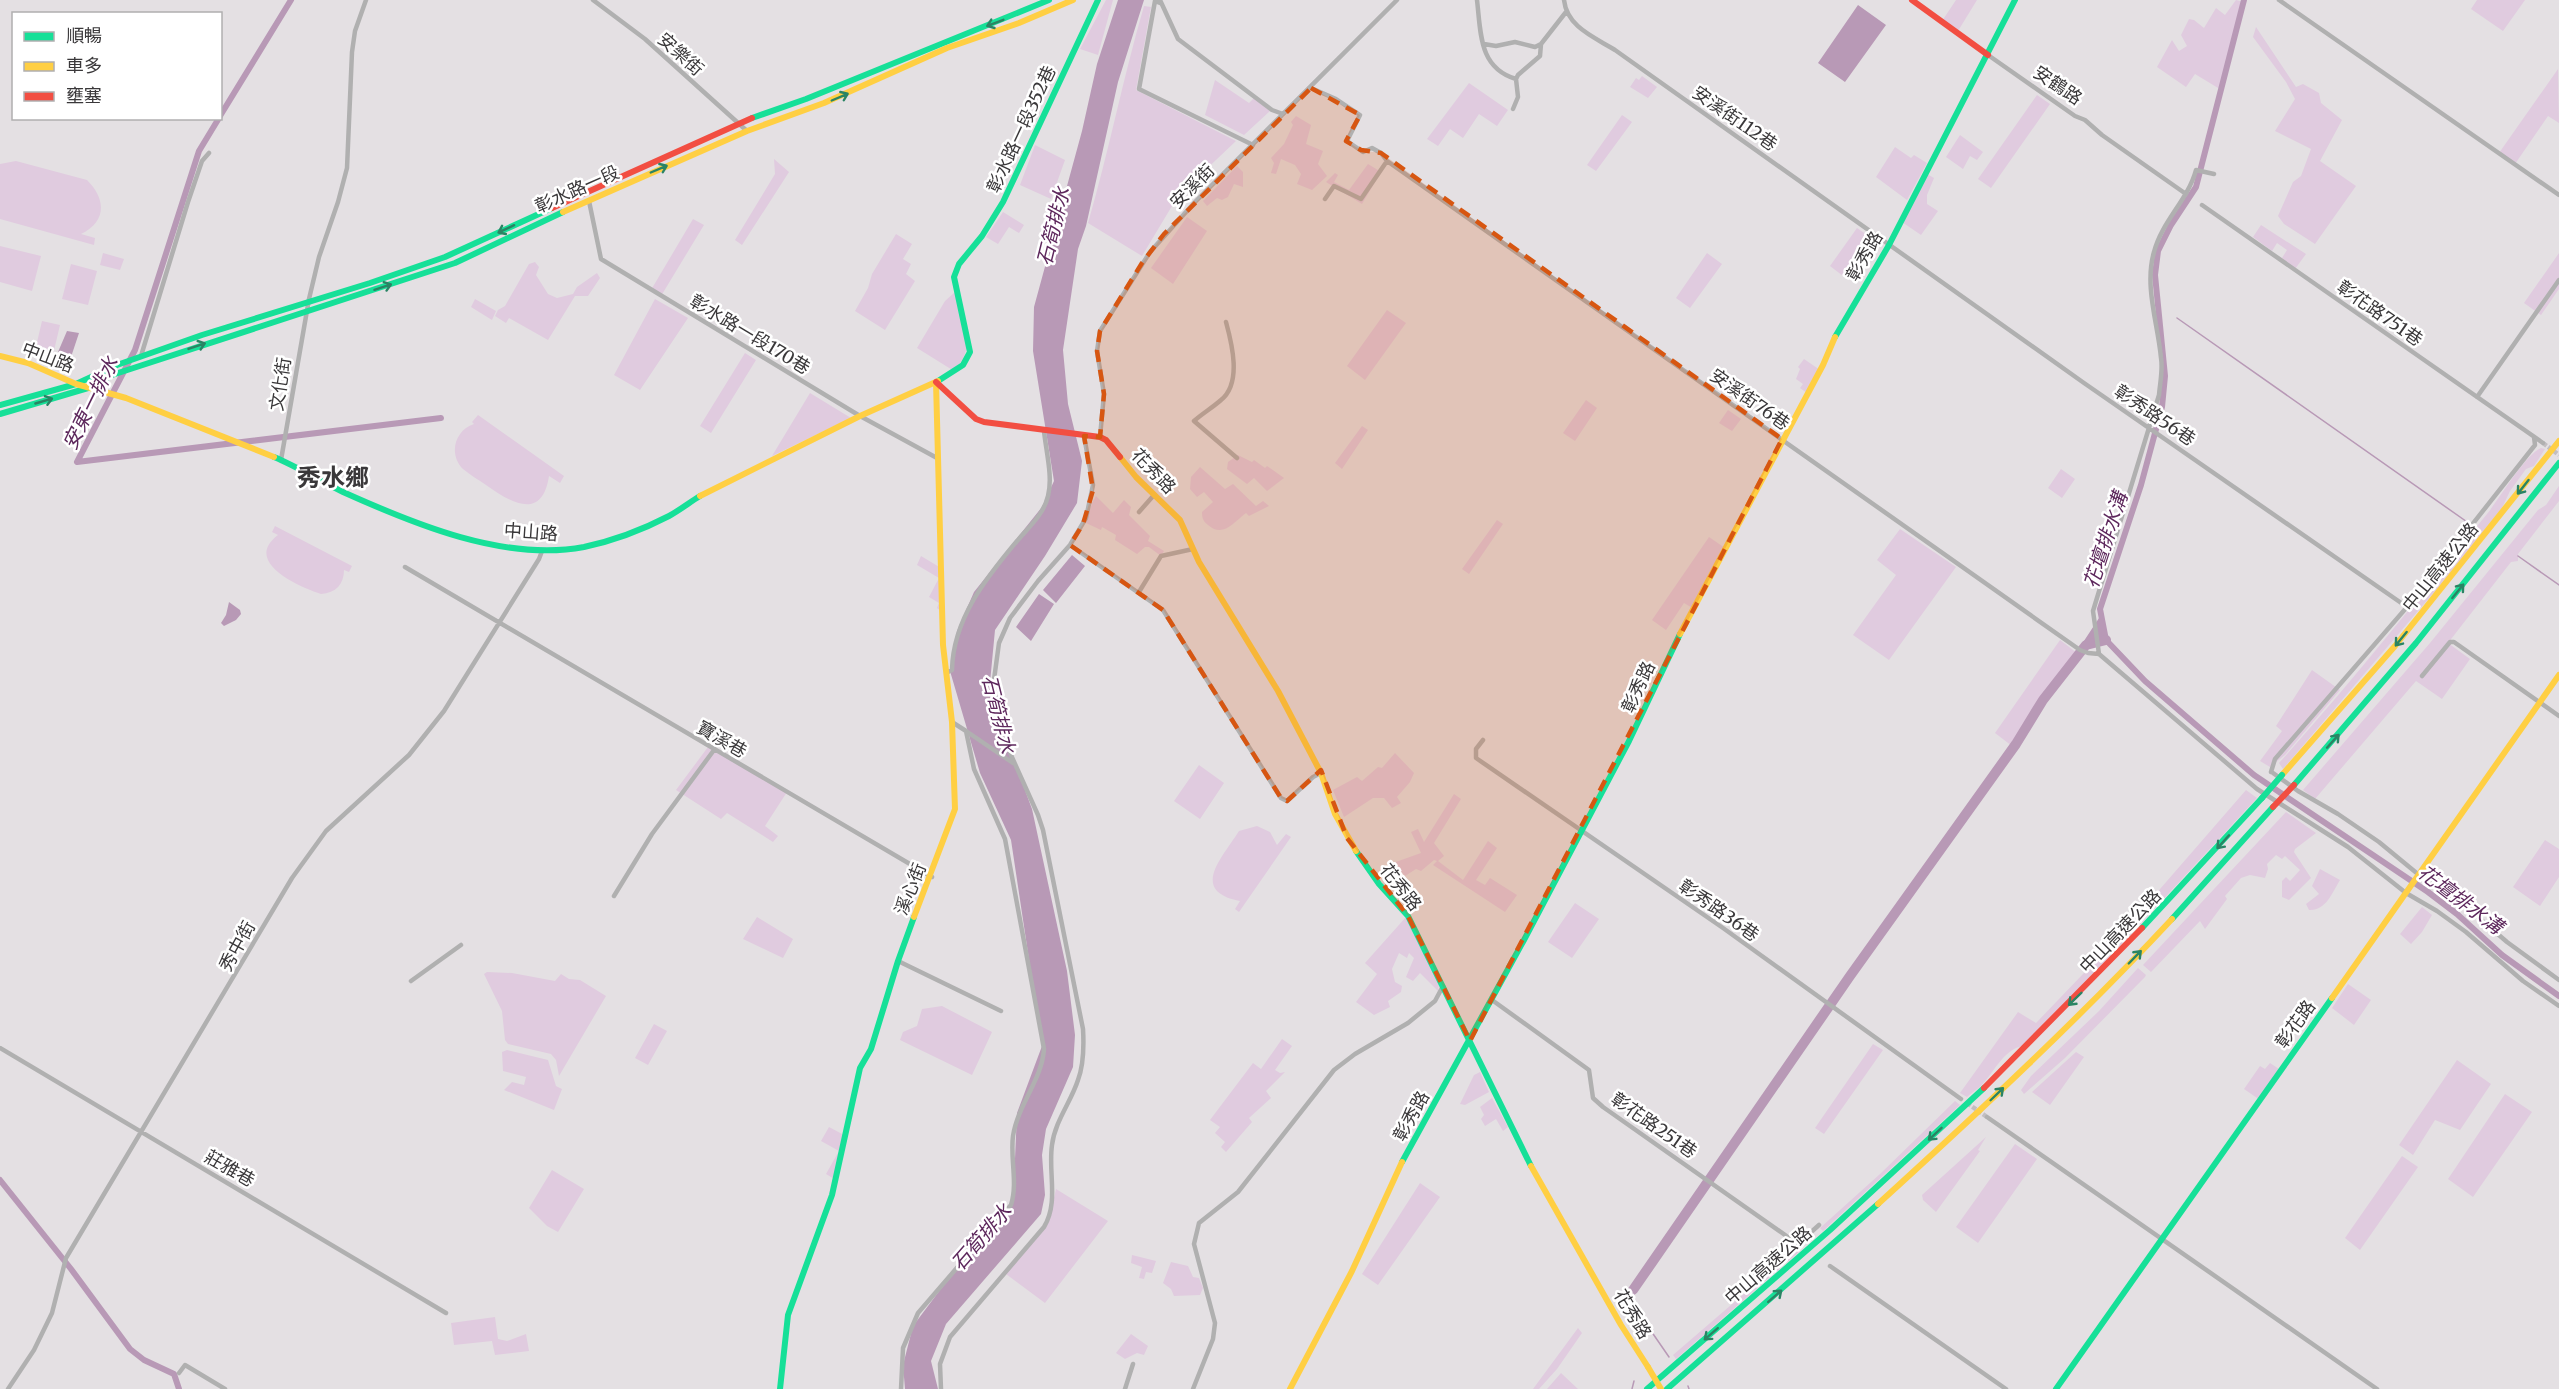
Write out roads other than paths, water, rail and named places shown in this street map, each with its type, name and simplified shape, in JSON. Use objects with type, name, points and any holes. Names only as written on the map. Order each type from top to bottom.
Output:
[{"type":"main road","name":"彰水路一段","points":[[0,405],[76,384],[140,357],[453,253],[737,123],[806,99],[1049,0]]},
{"type":"main road","name":"彰水路一段","points":[[0,414],[88,388],[112,375],[455,263],[747,132],[824,103],[947,48],[1019,23],[1073,0]]},
{"type":"main road","name":"彰水路一段352巷","points":[[959,264],[982,236],[1004,202],[1098,0]]},
{"type":"main road","name":"安鶴路","points":[[1912,0],[1988,55]]},
{"type":"main road","name":"彰秀路","points":[[1290,1389],[1352,1271],[1402,1162],[1470,1041],[1629,741],[1678,638],[1838,332],[1889,245],[2015,0]]},
{"type":"main road","name":"中山路","points":[[0,356],[28,363],[88,388],[126,398],[281,460],[344,492],[441,531],[492,545],[542,551],[584,547],[621,536],[669,516],[697,498],[860,416],[936,382],[963,365],[970,352],[970,334],[954,277],[959,264]]},
{"type":"main road","points":[[936,382],[976,419],[1044,432],[1100,437]]},
{"type":"main road","name":"溪心街","points":[[780,1389],[788,1315],[829,1205],[860,1068],[871,1049],[898,961],[932,877],[955,809],[952,722],[944,645],[936,382]]},
{"type":"main road","name":"花秀路","points":[[1100,437],[1110,444],[1154,495],[1178,517],[1213,587],[1278,691],[1321,773],[1335,814],[1347,838],[1379,884],[1404,911],[1443,986],[1518,1143],[1621,1325],[1661,1389]]},
{"type":"main road","name":"中山高速公路","points":[[1647,1389],[1808,1251],[1982,1090],[2100,974],[2188,882],[2381,664],[2559,441]]},
{"type":"main road","name":"中山高速公路","points":[[1667,1389],[1903,1183],[2082,1013],[2194,896],[2294,784],[2416,643],[2559,463]]},
{"type":"main road","name":"彰花路","points":[[2056,1389],[2559,675]]},
{"type":"street","name":"文化街","points":[[281,460],[308,303],[319,257],[347,168],[351,126],[352,52],[355,31],[366,0]]},
{"type":"street","name":"安樂街","points":[[593,0],[645,39],[747,132]]},
{"type":"street","name":"安溪街","points":[[1100,437],[1104,394],[1097,351],[1100,331],[1146,258],[1164,234],[1397,0]]},
{"type":"street","points":[[1477,0],[1484,44],[1490,63],[1501,75],[1516,79]]},
{"type":"street","points":[[1484,44],[1496,46],[1515,42],[1535,47],[1541,44],[1566,12],[1564,0]]},
{"type":"street","points":[[2279,0],[2559,195]]},
{"type":"street","points":[[1252,145],[1138,89],[1155,1],[1160,1],[1178,39],[1272,110],[1283,114]]},
{"type":"street","name":"安溪街112巷","points":[[1566,12],[1576,25],[1615,50],[1889,245]]},
{"type":"street","points":[[1516,79],[1540,56],[1541,44]]},
{"type":"street","name":"安鶴路","points":[[1988,55],[2075,116],[2085,120],[2187,194]]},
{"type":"street","points":[[1513,109],[1519,87],[1516,79]]},
{"type":"street","name":"安溪街76巷","points":[[1311,88],[1336,99],[1360,116],[1347,141],[1363,152],[1368,148],[1376,149],[1387,161],[2080,650],[2099,654]]},
{"type":"street","points":[[140,357],[202,160],[209,153]]},
{"type":"street","points":[[1325,199],[1334,186],[1361,199],[1387,161]]},
{"type":"street","points":[[2214,174],[2196,170],[2187,194],[2168,219],[2153,253],[2151,285],[2162,361],[2159,395],[2093,611],[2099,654],[2257,789],[2348,847],[2408,890],[2523,981],[2559,1006]]},
{"type":"street","name":"彰水路一段170巷","points":[[589,201],[601,259],[860,416],[937,458]]},
{"type":"street","name":"彰花路751巷","points":[[2202,205],[2543,443]]},
{"type":"street","name":"彰秀路56巷","points":[[1889,245],[2407,607]]},
{"type":"street","points":[[2477,397],[2559,280]]},
{"type":"street","points":[[1226,322],[1233,353],[1231,388],[1222,400],[1209,407],[1194,421],[1237,458]]},
{"type":"street","points":[[948,672],[952,670],[953,655],[959,634],[979,590],[1038,517],[1047,500],[1050,485],[1044,432]]},
{"type":"street","points":[[941,1389],[940,1364],[950,1337],[1044,1227],[1049,1218],[1053,1203],[1053,1139],[1083,1063],[1083,1029],[1043,830],[1015,765],[993,695],[999,643],[1010,618],[1070,545],[1083,524],[1093,490],[1084,436]]},
{"type":"street","points":[[2534,437],[2535,445],[2407,607],[2280,753],[2272,772],[2298,791],[2338,813],[2379,842],[2418,876],[2464,905],[2507,942],[2559,980]]},
{"type":"street","points":[[1139,512],[1154,495]]},
{"type":"street","points":[[1070,545],[1139,592],[1166,614],[1281,798],[1287,801],[1313,777],[1321,773]]},
{"type":"street","points":[[1139,592],[1161,556],[1193,549]]},
{"type":"street","name":"秀中街","points":[[8,1389],[34,1350],[52,1313],[66,1258],[233,981],[292,878],[326,831],[409,756],[444,711],[542,551]]},
{"type":"street","name":"寶溪巷","points":[[405,567],[932,877]]},
{"type":"street","points":[[2422,676],[2450,642],[2454,642],[2559,716]]},
{"type":"street","points":[[952,722],[1015,765]]},
{"type":"street","points":[[901,1389],[903,1348],[918,1313],[1011,1205],[1013,1196],[1012,1143],[1015,1127],[1039,1073],[1044,1055],[1044,1035],[1005,839],[974,768],[966,731]]},
{"type":"street","name":"彰秀路36巷","points":[[1484,740],[1476,749],[1476,758],[1961,1099]]},
{"type":"street","points":[[614,896],[652,834],[714,750]]},
{"type":"street","points":[[411,981],[461,945]]},
{"type":"street","points":[[898,961],[1001,1011]]},
{"type":"street","points":[[1193,1389],[1213,1338],[1215,1323],[1194,1244],[1194,1236],[1199,1223],[1238,1192],[1334,1070],[1355,1054],[1408,1023],[1435,1001],[1443,986]]},
{"type":"street","name":"彰花路251巷","points":[[1492,1000],[1589,1070],[1593,1098],[1603,1107],[1795,1242],[1799,1243],[1819,1225]]},
{"type":"street","name":"莊雅巷","points":[[0,1048],[446,1313]]},
{"type":"street","points":[[1987,1117],[2377,1389]]},
{"type":"street","points":[[1830,1266],[2006,1389]]},
{"type":"street","points":[[1125,1389],[1132,1364]]},
{"type":"street","points":[[179,1373],[185,1365],[225,1389]]},
{"type":"waterway","name":"安東一排水","points":[[222,113],[291,0]]},
{"type":"waterway","name":"花壇排水溝","points":[[2244,0],[2196,187],[2171,225],[2158,251],[2155,275],[2165,376],[2162,407],[2141,485],[2100,609],[2106,640],[2145,681],[2254,775],[2428,892],[2457,914],[2502,955],[2559,996]]},
{"type":"waterway","name":"安東一排水","points":[[218,120],[199,151],[135,350],[77,462],[441,418]]},
{"type":"waterway","points":[[2177,318],[2470,524]]},
{"type":"waterway","points":[[2518,556],[2559,585]]},
{"type":"waterway","points":[[1633,1290],[1850,976],[2016,744],[2043,700],[2086,645],[2106,640]]},
{"type":"waterway","points":[[0,1180],[71,1269],[130,1349],[144,1360],[174,1374],[179,1389]]},
{"type":"waterway","points":[[1633,1290],[1629,1299],[1669,1357]]},
{"type":"waterway","points":[[1632,1389],[1634,1381]]},
{"type":"tunnel","points":[[2543,443],[2559,455]]},
{"type":"tunnel","points":[[1967,1103],[1987,1117]]},
{"type":"district","name":"秀水鄉","points":[[333,477]]},
{"type":"water label","name":"石筍排水","points":[[1053,226]]},
{"type":"water label","name":"石筍排水","points":[[999,714]]},
{"type":"water label","name":"石筍排水","points":[[981,1237]]}]
